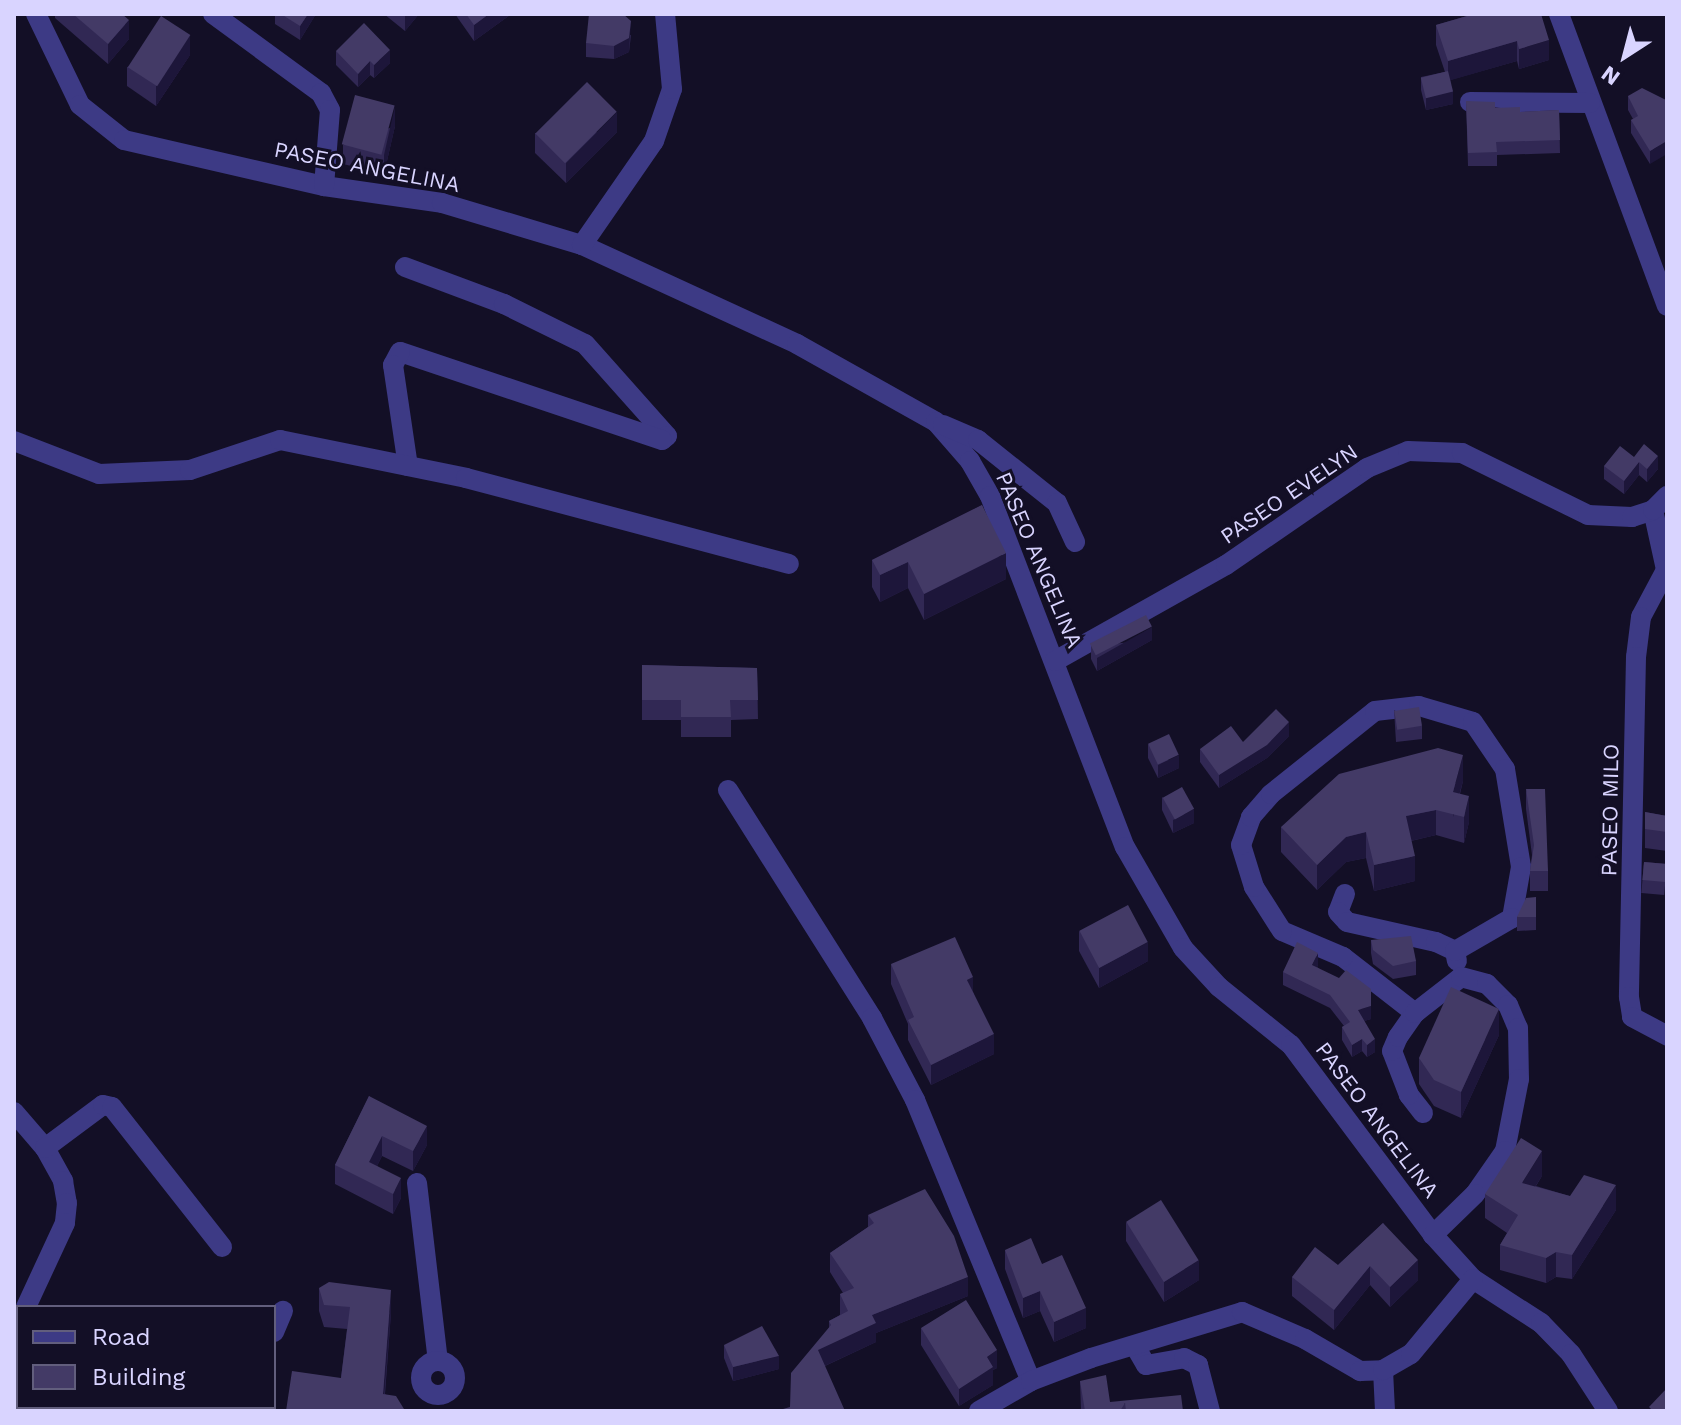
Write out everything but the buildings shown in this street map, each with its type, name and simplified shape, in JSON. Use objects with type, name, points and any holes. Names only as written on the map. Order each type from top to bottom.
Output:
[{"type":"street","name":"PASEO ANGELINA","points":[[36,14],[80,105],[124,140],[324,186],[442,203],[582,245],[797,344],[936,422],[970,461],[990,496],[1125,847],[1174,935],[1219,987],[1291,1045],[1433,1235],[1473,1279],[1541,1323],[1571,1354],[1608,1411]]},
{"type":"street","points":[[213,14],[321,93],[330,110],[324,186]]},
{"type":"street","points":[[582,245],[654,141],[672,89],[665,14]]},
{"type":"street","points":[[1559,14],[1667,306]]},
{"type":"street","points":[[1468,102],[1590,103]]},
{"type":"street","points":[[405,267],[518,310],[585,344],[667,436],[662,440],[400,352],[393,365],[408,466]]},
{"type":"street","points":[[936,422],[978,440],[1057,503],[1075,542]]},
{"type":"street","points":[[14,441],[99,474],[190,470],[280,440],[408,466],[789,564]]},
{"type":"street","name":"PASEO EVELYN","points":[[1055,661],[1226,565],[1367,468],[1408,451],[1462,453],[1588,515],[1632,517],[1660,503]]},
{"type":"street","points":[[1660,503],[1666,572]]},
{"type":"street","name":"PASEO MILO","points":[[1666,572],[1641,617],[1636,657],[1629,997],[1632,1017],[1667,1036]]},
{"type":"street","points":[[1345,894],[1338,912],[1347,922],[1455,951],[1512,918],[1521,867],[1505,769],[1473,722],[1419,706],[1375,711],[1271,794],[1251,817],[1241,845],[1254,887],[1282,931],[1343,957],[1415,1013]]},
{"type":"street","points":[[728,790],[872,1018],[915,1100],[1031,1381]]},
{"type":"street","points":[[1455,951],[1461,977]]},
{"type":"street","points":[[1433,1235],[1475,1194],[1505,1151],[1519,1079],[1518,1028],[1508,1005],[1487,984],[1461,977]]},
{"type":"street","points":[[1423,1113],[1409,1095],[1392,1051],[1415,1013],[1461,977]]},
{"type":"street","points":[[45,1148],[103,1105],[112,1107],[222,1247]]},
{"type":"street","points":[[14,1112],[45,1148],[63,1181],[67,1203],[65,1223],[25,1305]]},
{"type":"street","points":[[417,1183],[438,1361]]},
{"type":"street","points":[[979,1411],[1031,1381],[1242,1312],[1293,1333],[1360,1371],[1383,1370],[1411,1354],[1473,1279]]},
{"type":"street","points":[[276,1327],[283,1311]]},
{"type":"street","points":[[1135,1346],[1146,1365],[1184,1358],[1198,1365],[1210,1411]]},
{"type":"street","points":[[438,1361],[455,1372],[454,1402],[421,1384],[427,1364],[438,1361]]},
{"type":"street","points":[[1383,1370],[1385,1411]]}]
